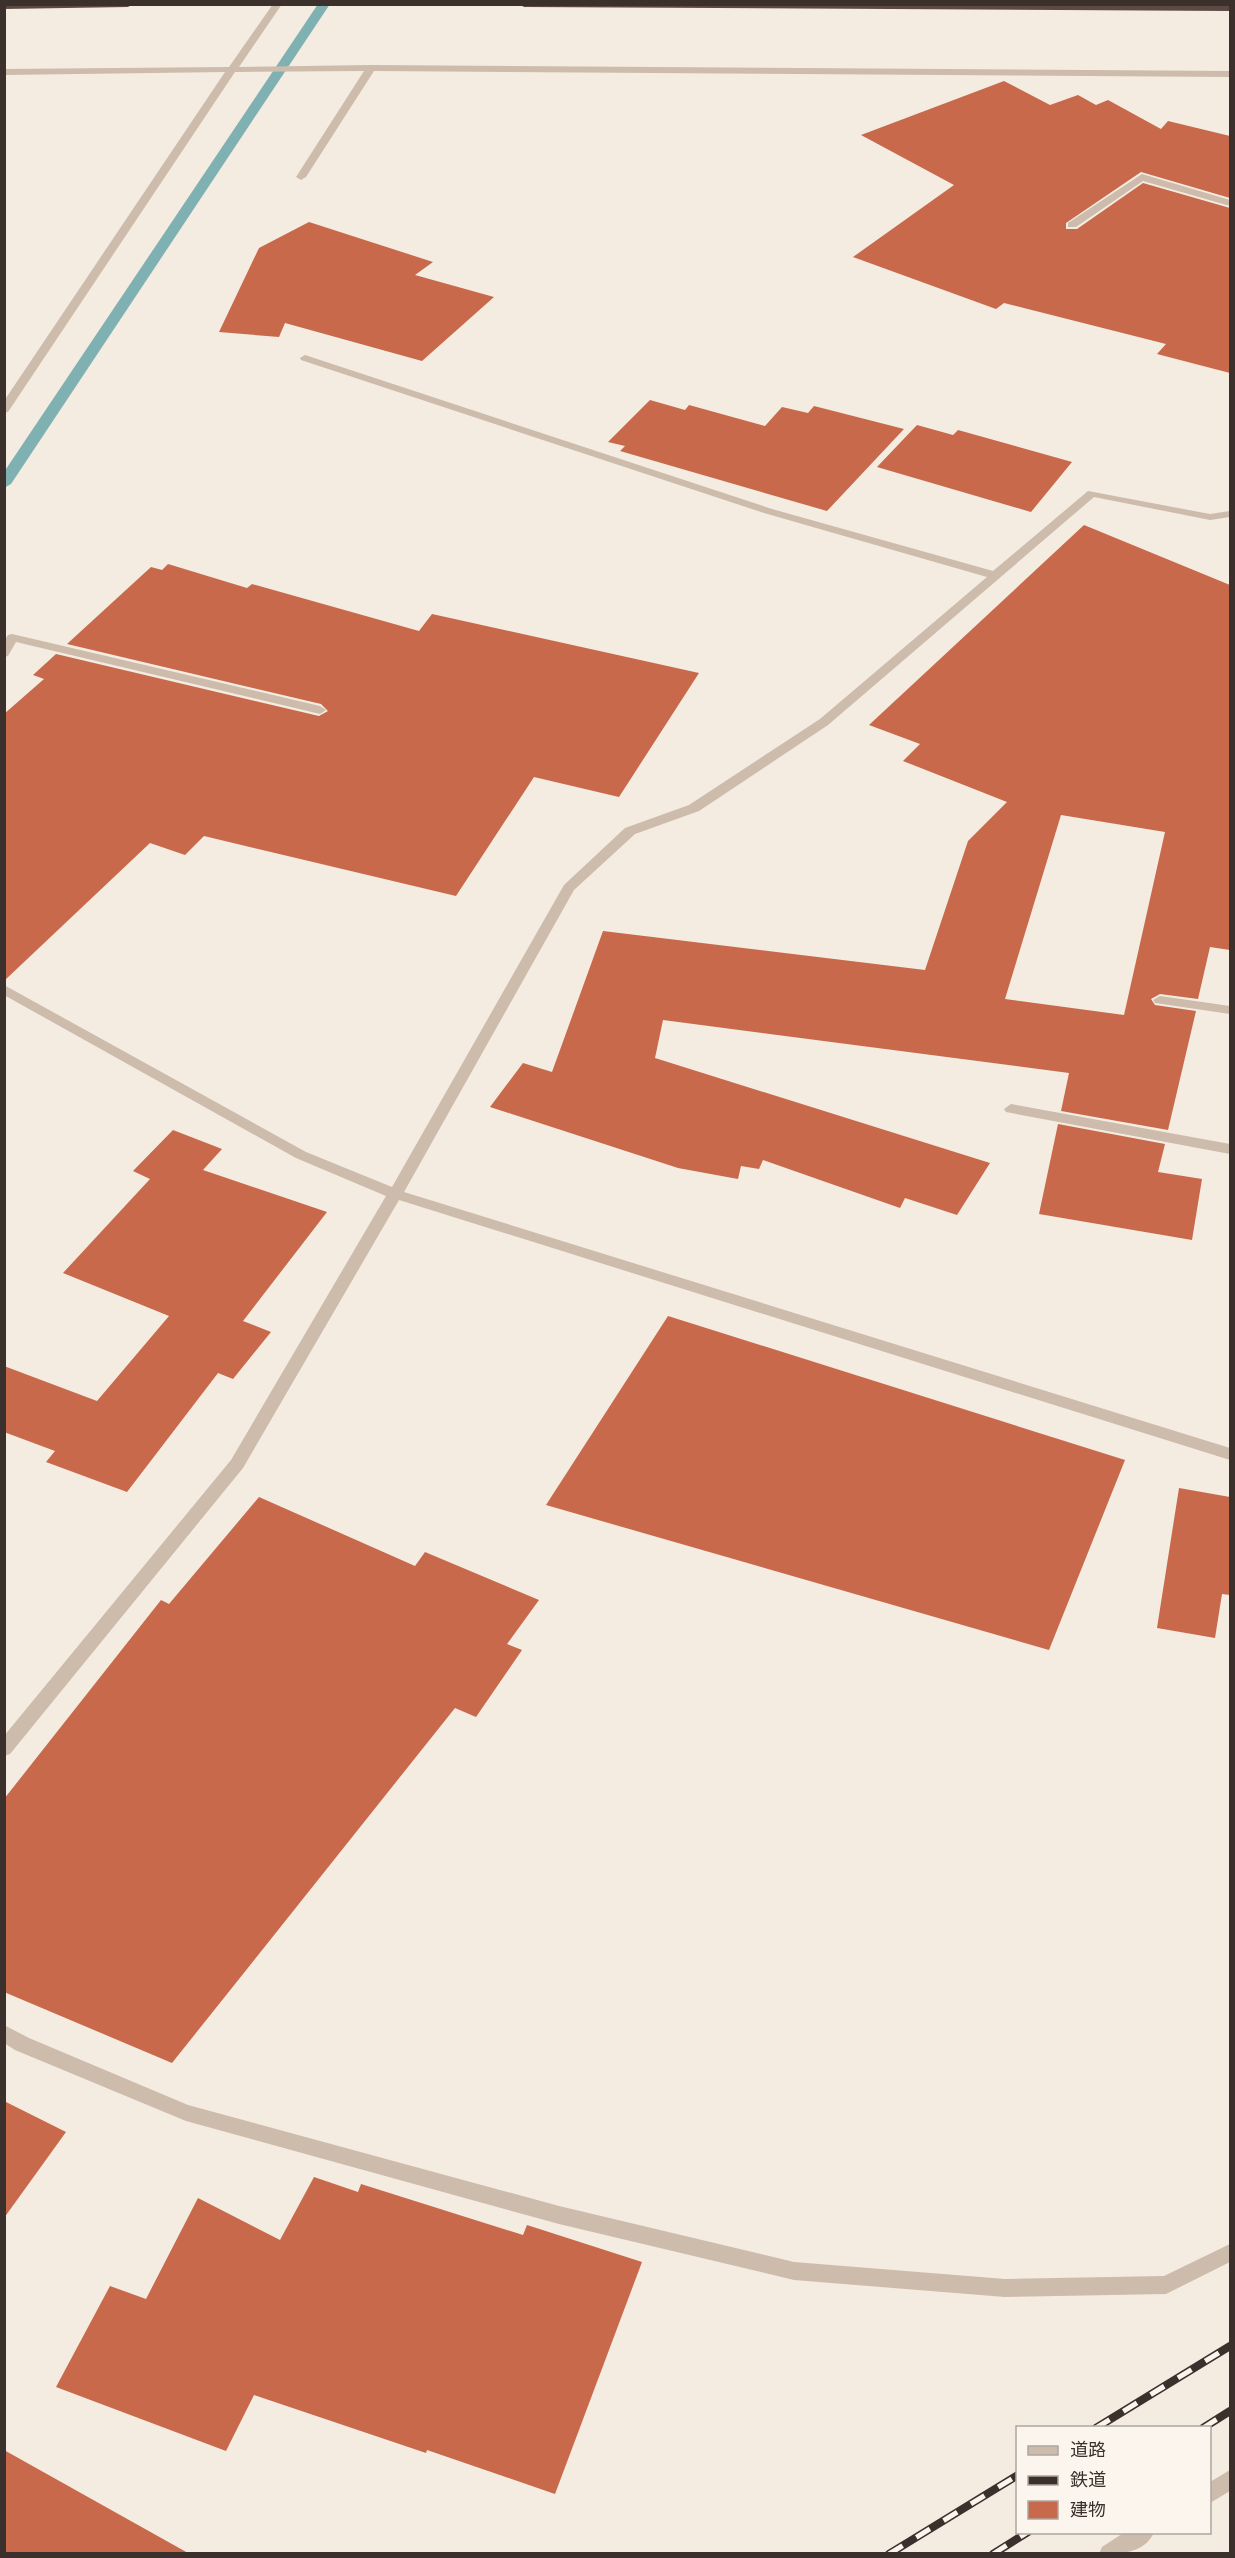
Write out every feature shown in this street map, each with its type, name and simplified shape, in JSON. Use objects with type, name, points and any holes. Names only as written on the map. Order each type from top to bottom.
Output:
[{"type":"highway","points":[[4,6],[128,4]]},
{"type":"highway","points":[[524,4],[1230,8]]},
{"type":"street","points":[[4,411],[68,319],[231,70],[278,4]]},
{"type":"street","points":[[301,177],[372,68]]},
{"type":"street","points":[[4,72],[372,68],[1230,74]]},
{"type":"street","points":[[1072,225],[1142,177],[1230,203]]},
{"type":"street","points":[[305,357],[768,511],[996,576]]},
{"type":"street","points":[[4,1749],[237,1464],[395,1194],[569,888],[630,831],[694,807],[824,722],[1092,493],[1210,517],[1230,526]]},
{"type":"street","points":[[1210,517],[1230,514]]},
{"type":"street","points":[[4,653],[12,638],[320,710]]},
{"type":"street","points":[[4,989],[301,1155],[395,1194],[1230,1454]]},
{"type":"street","points":[[1160,1000],[1230,1010]]},
{"type":"street","points":[[1011,1109],[1230,1149]]},
{"type":"street","points":[[4,2033],[22,2044],[186,2113],[559,2215],[794,2271],[1005,2288],[1166,2285],[1230,2253]]},
{"type":"street","points":[[1211,2492],[1230,2480]]},
{"type":"street","points":[[1109,2553],[1141,2534]]},
{"type":"building","points":[[1004,81],[1050,105],[1078,95],[1096,105],[1108,100],[1161,129],[1168,121],[1230,136],[1230,198],[1141,172],[1066,223],[1066,229],[1077,229],[1143,183],[1230,208],[1230,373],[1157,354],[1166,344],[1004,303],[996,309],[853,257],[954,185],[861,135]]},
{"type":"building","points":[[309,222],[433,262],[415,275],[494,297],[422,361],[285,323],[279,337],[219,332],[259,248]]},
{"type":"building","points":[[650,400],[685,410],[689,405],[765,426],[782,407],[808,413],[814,406],[904,429],[827,511],[620,451],[625,446],[608,442]]},
{"type":"building","points":[[917,425],[953,435],[958,430],[1072,462],[1031,512],[877,467]]},
{"type":"building","points":[[1084,525],[1230,585],[1230,950],[1210,947],[1198,999],[1160,994],[1151,999],[1155,1005],[1196,1011],[1168,1130],[1061,1111],[1069,1073],[663,1020],[655,1058],[990,1163],[957,1215],[905,1198],[900,1208],[763,1160],[759,1169],[741,1166],[738,1179],[678,1168],[490,1107],[523,1063],[552,1072],[603,931],[925,970],[968,841],[1007,802],[903,761],[920,744],[869,725]],"holes":[[[1061,815],[1165,832],[1124,1015],[1005,999]]]},
{"type":"building","points":[[168,564],[247,588],[252,584],[419,631],[432,614],[699,673],[619,797],[534,777],[456,896],[204,836],[185,855],[150,843],[4,981],[4,714],[44,679],[33,675],[56,654],[319,716],[328,711],[321,704],[67,644],[151,567],[162,570]]},
{"type":"building","points":[[1058,1124],[1165,1144],[1158,1172],[1202,1179],[1192,1240],[1039,1214]]},
{"type":"building","points":[[173,1130],[222,1149],[203,1170],[327,1212],[243,1321],[271,1332],[233,1379],[218,1373],[127,1492],[46,1462],[55,1451],[4,1432],[4,1366],[97,1401],[169,1316],[63,1273],[150,1179],[133,1171]]},
{"type":"building","points":[[668,1316],[1125,1460],[1049,1650],[546,1505]]},
{"type":"building","points":[[1179,1488],[1230,1497],[1230,1595],[1222,1594],[1215,1638],[1157,1628]]},
{"type":"building","points":[[259,1497],[415,1566],[425,1552],[539,1600],[507,1644],[522,1650],[476,1717],[455,1708],[172,2063],[4,1992],[4,1799],[161,1600],[169,1604]]},
{"type":"building","points":[[4,2101],[66,2132],[4,2218]]},
{"type":"building","points":[[314,2177],[358,2192],[361,2184],[523,2235],[527,2225],[642,2262],[555,2494],[427,2450],[426,2453],[254,2395],[226,2451],[56,2387],[110,2286],[146,2299],[198,2198],[280,2240]]},
{"type":"building","points":[[4,2450],[188,2553],[4,2553]]},
{"type":"waterway","points":[[4,484],[324,4]]},
{"type":"railway","points":[[1099,2426],[1230,2346]]},
{"type":"railway","points":[[1206,2426],[1230,2411]]},
{"type":"railway","points":[[889,2554],[1016,2476]]},
{"type":"railway","points":[[993,2554],[1025,2534]]}]
